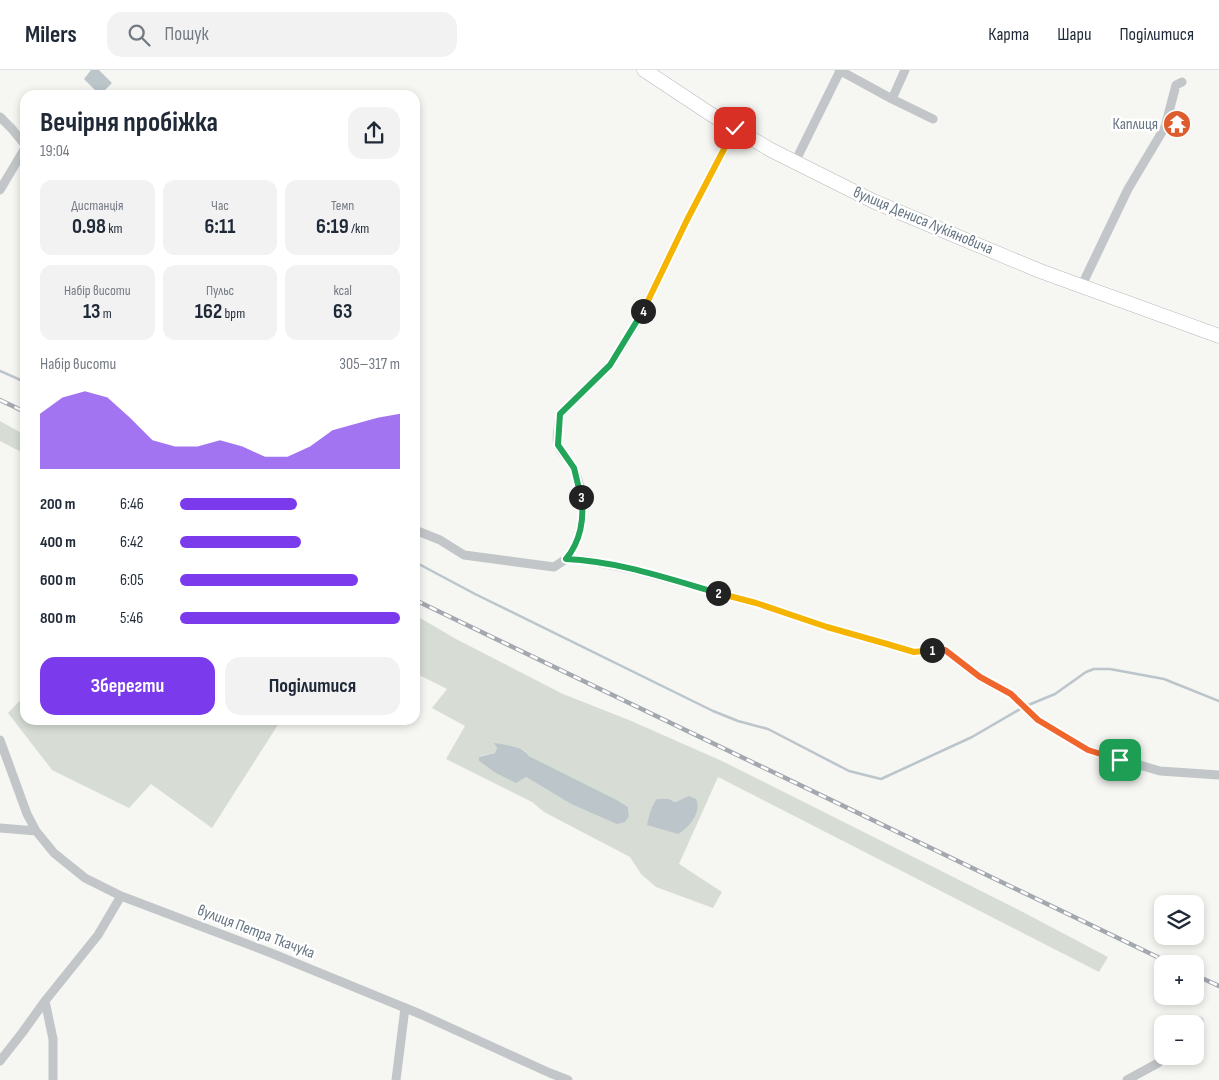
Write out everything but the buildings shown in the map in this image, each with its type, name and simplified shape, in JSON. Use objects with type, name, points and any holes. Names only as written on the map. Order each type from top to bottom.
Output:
[{"type":"highway","name":"вулиця Дениса Лукіяновича","points":[[644,70],[712,115],[795,162],[875,202],[1081,287],[1219,336]]},
{"type":"street","points":[[795,162],[840,70],[892,99],[933,118]]},
{"type":"street","points":[[892,99],[905,70]]},
{"type":"street","points":[[1081,287],[1128,190],[1165,127],[1176,85],[1182,82]]},
{"type":"street","points":[[0,117],[20,140]]},
{"type":"street","points":[[420,532],[440,540],[464,555],[554,567],[566,559],[574,549],[579,535],[583,505],[574,468],[558,445],[560,414],[610,365],[638,320],[735,128]]},
{"type":"street","points":[[0,190],[20,155]]},
{"type":"street","points":[[566,559],[586,560],[635,570],[756,603],[827,627],[914,652],[945,650],[980,677],[1011,694],[1038,720],[1088,750],[1160,771],[1219,775]]},
{"type":"street","name":"вулиця Петра Ткачука","points":[[0,740],[4,762],[36,831],[54,853],[85,878],[121,896],[271,953],[405,1008],[568,1080]]},
{"type":"street","points":[[0,828],[36,831]]},
{"type":"street","points":[[0,1061],[45,1001],[98,936],[121,896]]},
{"type":"street","points":[[45,1001],[54,1039],[52,1080]]},
{"type":"street","points":[[396,1080],[405,1008]]},
{"type":"street","points":[[1127,1080],[1154,1065]]},
{"type":"shaded area","points":[[91,70],[99,70],[112,83],[105,90],[95,90],[84,79]]},
{"type":"shaded area","points":[[0,421],[20,432],[20,451],[0,441]]},
{"type":"shaded area","points":[[420,618],[456,639],[563,694],[629,720],[722,761],[1017,909],[1108,957],[1099,972],[718,777],[679,864],[722,892],[713,908],[656,887],[641,874],[630,857],[544,812],[532,802],[446,759],[465,726],[432,708],[447,689],[420,676]],"holes":[[[495,744],[525,751],[529,756],[617,800],[628,807],[629,816],[588,811],[571,804],[526,777],[494,772],[479,761],[481,756],[495,753],[497,748]],[[683,798],[647,825],[651,809],[654,805],[669,799],[675,802]]]},
{"type":"shaded area","points":[[20,700],[20,725],[278,725],[212,828],[151,784],[129,808],[52,770],[8,713]]},
{"type":"shaded area","points":[[494,743],[518,748],[529,756],[617,800],[628,807],[629,816],[625,822],[617,824],[571,804],[526,777],[516,783],[494,772],[479,761],[479,757],[495,753],[497,748]]},
{"type":"shaded area","points":[[689,796],[696,799],[696,814],[690,824],[678,834],[647,825],[649,815],[657,799],[669,799],[675,802]]},
{"type":"waterway","points":[[0,371],[20,380]]},
{"type":"waterway","points":[[420,565],[475,594],[713,711],[738,721],[768,729],[849,771],[881,779],[972,737],[1022,708]]},
{"type":"waterway","points":[[1026,706],[1055,694],[1086,672],[1094,669],[1110,669],[1164,679],[1219,701]]},
{"type":"railway","points":[[0,400],[20,410]]},
{"type":"railway","points":[[420,602],[1154,955]]},
{"type":"railway","points":[[1204,979],[1219,986]]},
{"type":"place","name":"Каплиця","points":[[1177,124]]},
{"type":"route","points":[[735,128],[638,320],[610,365],[560,414],[558,445],[574,468],[583,505],[579,535],[574,549],[566,559],[586,560],[635,570],[756,603],[827,627],[914,652],[945,650],[980,677],[1011,694],[1038,720],[1088,750],[1120,760]]}]
